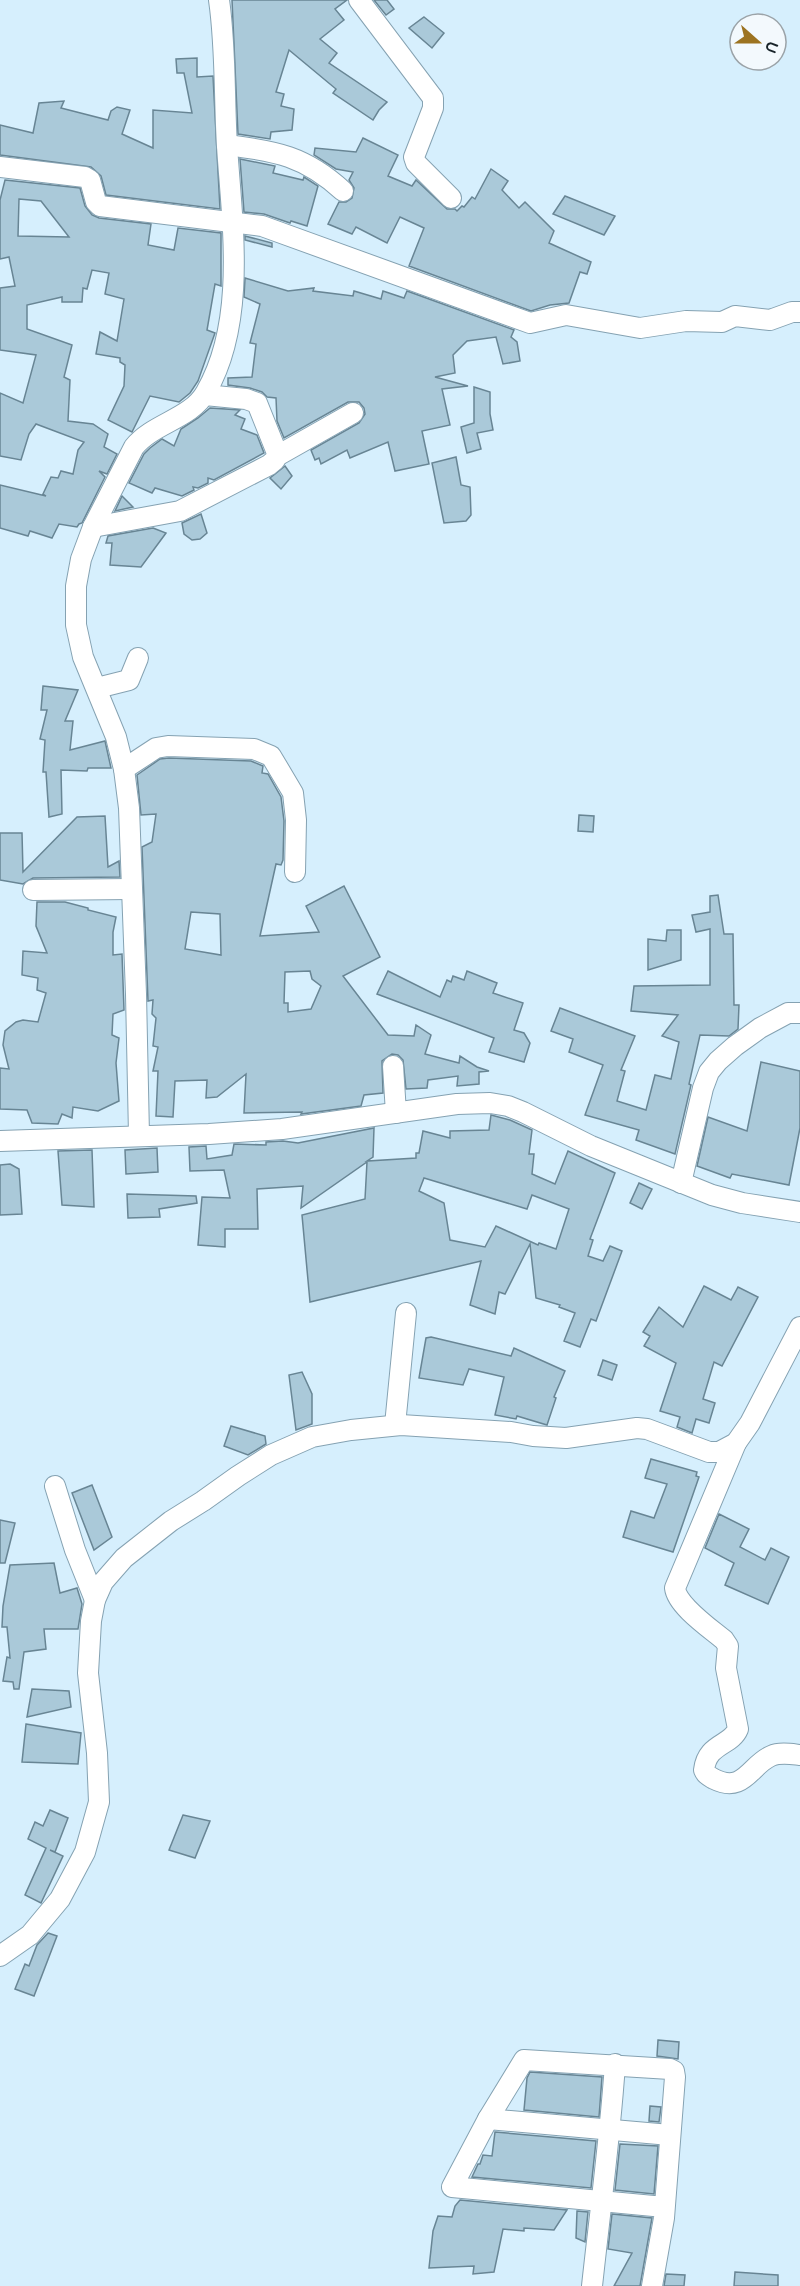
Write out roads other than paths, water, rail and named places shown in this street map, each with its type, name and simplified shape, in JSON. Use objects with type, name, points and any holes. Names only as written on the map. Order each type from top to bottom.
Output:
[{"type":"street","points":[[139,1136],[129,808],[124,769],[116,737],[83,657],[76,625],[76,586],[81,559],[93,527],[140,440],[171,422],[205,395],[220,359],[226,333],[234,258],[234,224],[227,145],[224,44],[219,0]]},
{"type":"street","points":[[359,0],[433,98],[433,108],[414,157],[416,163],[451,198]]},
{"type":"street","points":[[227,145],[271,151],[291,158],[323,173],[343,191]]},
{"type":"street","points":[[0,167],[85,177],[90,180],[96,202],[100,206],[266,228],[530,323],[566,315],[640,328],[686,321],[722,322],[735,316],[770,320],[792,312],[800,312]]},
{"type":"street","points":[[205,395],[246,399],[257,404],[277,456]]},
{"type":"street","points":[[93,527],[180,511],[269,465],[277,456],[353,413]]},
{"type":"street","points":[[97,688],[129,680],[138,658]]},
{"type":"street","points":[[124,769],[156,748],[168,746],[254,749],[271,756],[293,793],[296,820],[295,872]]},
{"type":"street","points":[[33,890],[131,889]]},
{"type":"street","points":[[681,1183],[703,1088],[709,1072],[735,1046],[760,1028],[788,1013],[800,1013]]},
{"type":"street","points":[[393,1066],[396,1113]]},
{"type":"street","points":[[0,1141],[271,1130],[457,1104],[489,1103],[508,1106],[591,1146],[712,1195],[742,1203],[800,1212]]},
{"type":"street","points":[[395,1425],[406,1312]]},
{"type":"street","points":[[800,1327],[750,1423],[736,1443],[675,1588],[677,1596],[692,1614],[724,1640],[728,1646],[726,1668],[738,1729],[734,1736],[711,1752],[704,1767],[713,1778],[731,1783],[744,1779],[773,1755],[800,1755]]},
{"type":"street","points":[[0,1956],[30,1935],[60,1899],[85,1852],[99,1802],[97,1753],[88,1673],[91,1621],[95,1600],[103,1582],[124,1558],[171,1521],[271,1455],[312,1437],[351,1430],[395,1425],[511,1432],[566,1438],[637,1428],[709,1452],[718,1452],[736,1443]]},
{"type":"street","points":[[55,1486],[75,1551],[95,1600]]},
{"type":"street","points":[[652,2286],[664,2207],[674,2071],[662,2067],[524,2060],[488,2119],[452,2187],[664,2207]]},
{"type":"street","points":[[592,2286],[600,2202],[611,2129],[615,2064]]},
{"type":"street","points":[[488,2119],[670,2135]]}]
